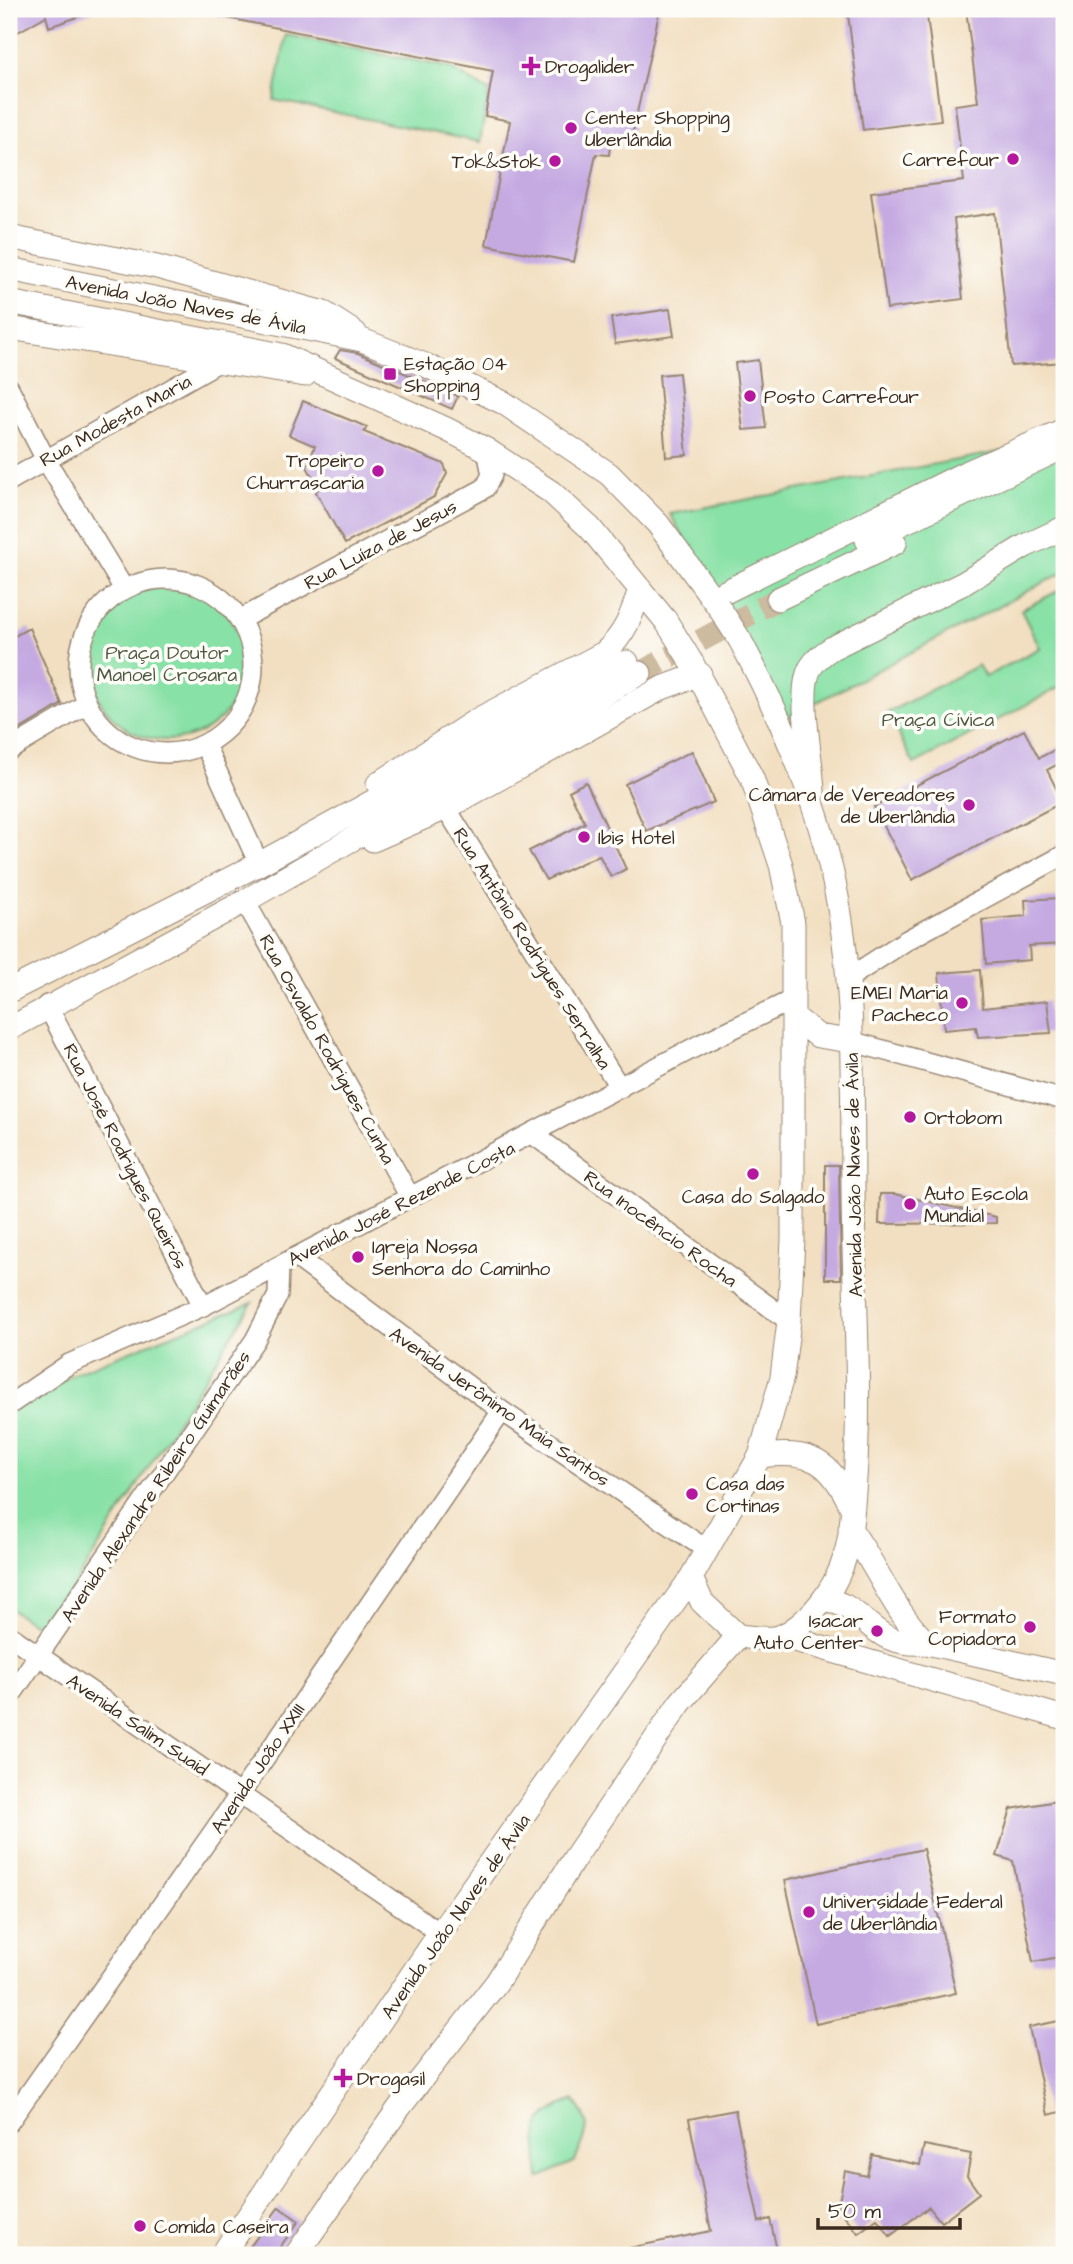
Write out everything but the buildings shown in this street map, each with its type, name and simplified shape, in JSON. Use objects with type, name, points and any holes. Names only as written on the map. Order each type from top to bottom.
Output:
[{"type":"main road","name":"Avenida João Naves de Ávila","points":[[9,237],[157,267],[324,313],[345,323],[362,340]]},
{"type":"main road","name":"Avenida João Naves de Ávila","points":[[9,269],[362,340],[425,365],[504,403],[609,474],[658,524],[716,602],[740,640],[774,706],[813,804],[833,875],[847,979],[850,1041],[859,1363],[859,1439],[851,1518]]},
{"type":"main road","name":"Avenida João Naves de Ávila","points":[[9,302],[282,355],[487,450],[551,492],[590,528],[666,621],[696,668],[752,778],[781,865],[793,923],[793,1240],[789,1321],[782,1377],[760,1456]]},
{"type":"main road","name":"Avenida João Naves de Ávila","points":[[9,328],[222,360],[343,382]]},
{"type":"main road","points":[[716,602],[963,474],[1064,430]]},
{"type":"main road","points":[[1064,447],[774,592],[1064,463]]},
{"type":"main road","points":[[813,804],[805,688],[809,668],[819,657],[832,648],[964,583],[1025,546],[1064,528]]},
{"type":"main road","points":[[9,991],[259,864],[477,720],[604,653],[618,641],[627,626],[640,589]]},
{"type":"main road","points":[[9,1029],[47,1005],[245,901],[637,666],[282,850]]},
{"type":"main road","points":[[285,876],[446,808],[696,668]]},
{"type":"main road","points":[[794,1007],[818,1036],[850,1041]]},
{"type":"main road","points":[[927,1643],[898,1609],[851,1518],[840,1481],[817,1460],[781,1454],[760,1456],[691,1578],[702,1602],[738,1636],[781,1636],[1064,1718]]},
{"type":"main road","points":[[781,1636],[822,1602],[838,1577],[851,1518]]},
{"type":"main road","name":"Avenida João Naves de Ávila","points":[[222,2255],[440,1933],[691,1578]]},
{"type":"main road","points":[[822,1602],[838,1602],[888,1637],[909,1643],[927,1643],[1064,1674]]},
{"type":"main road","points":[[296,2255],[400,2108],[497,1982],[574,1859],[680,1703],[738,1636]]},
{"type":"street","name":"Rua Modesta Maria","points":[[9,481],[222,360]]},
{"type":"street","points":[[9,388],[46,460],[124,589]]},
{"type":"street","name":"Rua Luíza de Jesus","points":[[241,619],[485,488],[492,475],[487,450]]},
{"type":"street","points":[[180,578],[209,588],[241,619],[250,637],[255,671],[246,706],[226,732],[205,745],[187,752],[145,752],[108,733],[85,705],[78,660],[80,644],[98,610],[124,589],[149,579],[180,578]]},
{"type":"street","points":[[9,750],[85,705]]},
{"type":"street","points":[[205,745],[259,864]]},
{"type":"street","name":"Rua Antônio Rodrigues Serralha","points":[[446,808],[621,1088]]},
{"type":"street","points":[[847,979],[906,940],[1064,855]]},
{"type":"street","name":"Rua Osvaldo Rodrigues Cunha","points":[[245,901],[410,1197]]},
{"type":"street","name":"Rua José Rodrigues Queirós","points":[[47,1005],[203,1306]]},
{"type":"street","name":"Avenida José Rezende Costa","points":[[9,1405],[69,1364],[203,1306],[621,1088],[794,1007]]},
{"type":"street","points":[[850,1041],[1064,1100]]},
{"type":"street","name":"Rua Inocêncio Rocha","points":[[534,1135],[789,1321]]},
{"type":"street","name":"Avenida Jerônimo Maia Santos","points":[[288,1261],[707,1550]]},
{"type":"street","name":"Avenida Alexandre Ribeiro Guimarães","points":[[9,1698],[268,1319],[288,1261]]},
{"type":"street","name":"Avenida João XXIII","points":[[9,2122],[240,1794],[502,1410]]},
{"type":"street","name":"Avenida Salim Suaid","points":[[9,1635],[440,1933]]},
{"type":"green space","points":[[286,35],[447,67],[489,91],[480,142],[274,100]]},
{"type":"green space","points":[[1064,440],[1064,572],[787,718],[670,514]]},
{"type":"green space","name":"Praça Doutor Manoel Crosara","points":[[167,586],[196,592],[221,609],[238,634],[244,663],[238,692],[221,717],[196,734],[167,740],[138,734],[113,717],[96,692],[90,663],[96,634],[113,609],[138,592]]},
{"type":"green space","name":"Praça Cívica","points":[[1064,588],[1064,685],[914,764],[887,713],[978,665],[985,677],[1040,648],[1021,610]]},
{"type":"green space","points":[[252,1303],[45,1632],[9,1608],[9,1413],[77,1372]]},
{"type":"green space","points":[[574,2100],[585,2116],[586,2123],[585,2136],[575,2161],[539,2178],[538,2129],[548,2114]]},
{"type":"tunnel","points":[[640,673],[778,599]]},
{"type":"place","name":"Drogalider","points":[[531,66]]},
{"type":"place","name":"Center Shopping Uberlândia","points":[[571,128]]},
{"type":"place","name":"Carrefour","points":[[1013,159]]},
{"type":"place","name":"Tok&Stok","points":[[555,161]]},
{"type":"place","name":"Estação 04 Shopping","points":[[390,374]]},
{"type":"place","name":"Posto Carrefour","points":[[750,396]]},
{"type":"place","name":"Tropeiro Churrascaria","points":[[378,471]]},
{"type":"place","name":"Câmara de Vereadores de Uberlândia","points":[[969,805]]},
{"type":"place","name":"Ibis Hotel","points":[[584,837]]},
{"type":"place","name":"EMEI Maria Pacheco","points":[[962,1003]]},
{"type":"place","name":"Ortobom","points":[[910,1117]]},
{"type":"place","name":"Casa do Salgado","points":[[753,1174]]},
{"type":"place","name":"Auto Escola Mundial","points":[[910,1204]]},
{"type":"place","name":"Igreja Nossa Senhora do Caminho","points":[[358,1257]]},
{"type":"place","name":"Casa das Cortinas","points":[[692,1494]]},
{"type":"place","name":"Formato Copiadora","points":[[1030,1627]]},
{"type":"place","name":"Isacar Auto Center","points":[[877,1631]]},
{"type":"place","name":"Universidade Federal de Uberlândia","points":[[809,1912]]},
{"type":"place","name":"Drogasil","points":[[343,2078]]},
{"type":"place","name":"Comida Caseira","points":[[140,2226]]}]
